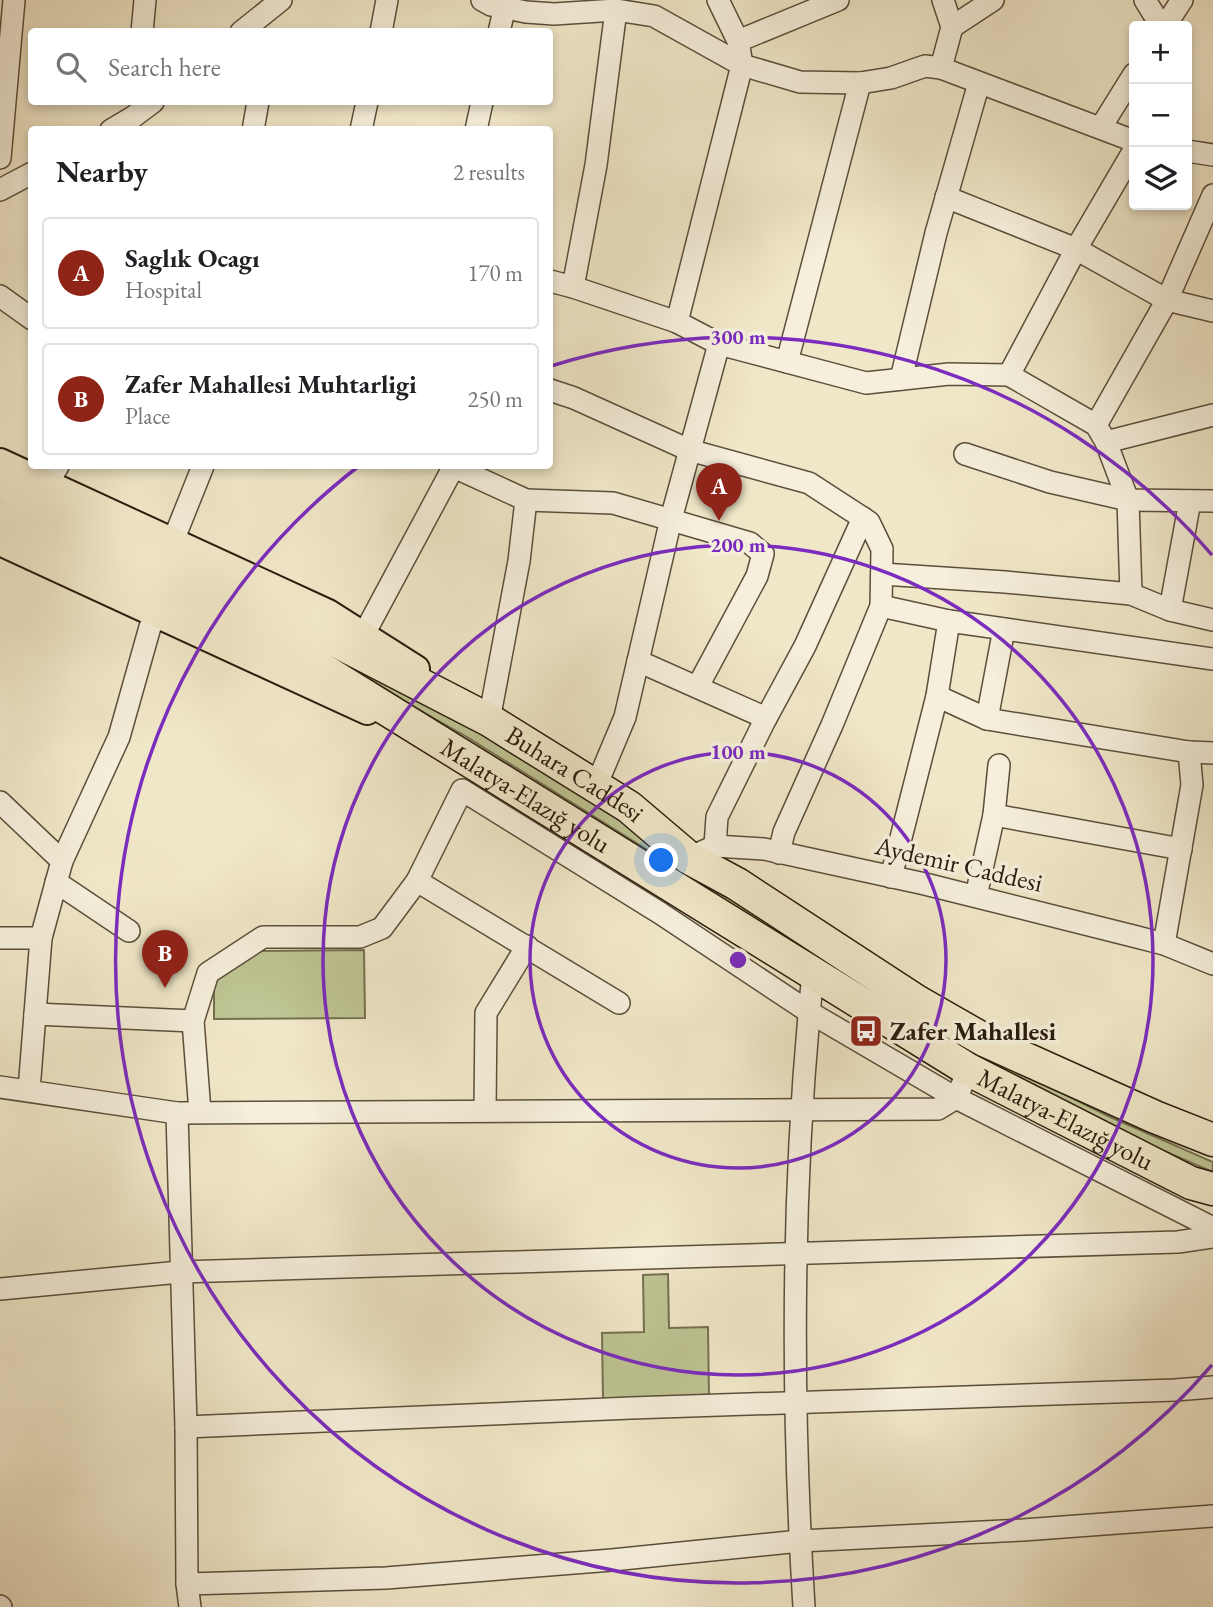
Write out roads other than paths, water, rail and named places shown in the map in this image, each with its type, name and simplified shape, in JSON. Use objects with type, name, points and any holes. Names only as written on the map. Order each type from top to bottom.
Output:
[{"type":"highway","points":[[0,485],[336,640],[489,720]]},
{"type":"highway","points":[[0,519],[284,649],[337,678],[454,752]]},
{"type":"highway","name":"Buhara Caddesi","points":[[489,720],[702,852],[737,884],[916,1001],[986,1041],[1155,1117],[1213,1140]]},
{"type":"highway","name":"Malatya-Elazığ yolu","points":[[454,752],[577,825],[968,1070],[1191,1182],[1213,1189]]},
{"type":"main road","name":"Buhara Caddesi","points":[[0,462],[28,469]]},
{"type":"main road","name":"Buhara Caddesi","points":[[29,469],[53,475],[173,541],[328,613],[364,634],[489,720]]},
{"type":"main road","name":"Malatya-Elazığ yolu","points":[[0,542],[454,752]]},
{"type":"street","points":[[0,158],[14,0]]},
{"type":"street","points":[[142,28],[145,0]]},
{"type":"street","points":[[382,28],[387,0]]},
{"type":"street","points":[[482,0],[491,5],[526,12],[554,14],[616,10],[654,16],[742,65],[800,82],[860,83],[891,78],[925,66],[941,68],[1129,139]]},
{"type":"street","points":[[677,322],[742,65],[738,41],[718,0]]},
{"type":"street","points":[[738,41],[838,0]]},
{"type":"street","points":[[941,68],[952,27],[943,0]]},
{"type":"street","points":[[952,27],[993,0]]},
{"type":"street","points":[[1145,0],[1160,21]]},
{"type":"street","points":[[1167,21],[1182,0]]},
{"type":"street","points":[[246,28],[278,1]]},
{"type":"street","points":[[273,28],[278,1]]},
{"type":"street","points":[[500,28],[505,6]]},
{"type":"street","points":[[573,286],[596,164],[616,10]]},
{"type":"street","points":[[901,379],[946,197],[979,82]]},
{"type":"street","points":[[1101,127],[1129,82]]},
{"type":"street","points":[[787,362],[860,83]]},
{"type":"street","points":[[254,126],[257,105]]},
{"type":"street","points":[[362,126],[366,105]]},
{"type":"street","points":[[477,126],[481,105]]},
{"type":"street","points":[[115,126],[134,109]]},
{"type":"street","points":[[1192,152],[1213,155]]},
{"type":"street","points":[[1009,375],[1076,249],[1129,159]]},
{"type":"street","points":[[0,190],[28,175]]},
{"type":"street","points":[[1101,433],[1167,300],[1213,195]]},
{"type":"street","points":[[946,197],[1076,249],[1167,300],[1213,311]]},
{"type":"street","points":[[553,282],[677,322],[719,344],[866,383],[949,374],[1009,375],[1101,433],[1128,500],[1131,594]]},
{"type":"street","points":[[0,296],[28,316]]},
{"type":"street","points":[[596,786],[625,717],[671,519],[719,344]]},
{"type":"street","points":[[553,391],[689,450],[809,483],[869,522],[883,549],[881,606],[832,725],[783,832],[779,853]]},
{"type":"street","points":[[1101,433],[1213,415]]},
{"type":"street","points":[[965,454],[1050,482],[1128,500],[1213,501]]},
{"type":"street","points":[[173,541],[202,469]]},
{"type":"street","points":[[364,634],[452,469]]},
{"type":"street","points":[[461,469],[526,499],[613,503],[750,543],[763,554],[757,576],[698,687]]},
{"type":"street","points":[[489,720],[519,561],[526,499]]},
{"type":"street","points":[[1170,610],[1190,501]]},
{"type":"street","points":[[702,852],[766,718],[805,646],[863,518]]},
{"type":"street","points":[[882,574],[1131,594],[1170,610],[1213,620]]},
{"type":"street","points":[[881,606],[949,621],[1213,659]]},
{"type":"street","points":[[29,1090],[41,938],[56,882],[62,861],[119,737],[150,627],[158,614]]},
{"type":"street","points":[[891,877],[937,696],[949,621]]},
{"type":"street","points":[[987,719],[1004,629]]},
{"type":"street","points":[[638,661],[766,718]]},
{"type":"street","points":[[937,696],[987,719],[1189,752],[1213,753]]},
{"type":"street","points":[[1164,944],[1192,785],[1189,752]]},
{"type":"street","points":[[976,896],[994,815],[999,765]]},
{"type":"street","points":[[200,1112],[193,1021],[208,973],[262,937],[360,937],[382,928],[417,881],[462,790],[660,913],[809,1012],[956,1098],[1213,1228]]},
{"type":"street","points":[[0,802],[62,861]]},
{"type":"street","points":[[994,815],[1181,849]]},
{"type":"street","name":"Aydemir Caddesi","points":[[702,852],[764,849],[976,896],[1164,944],[1213,964]]},
{"type":"street","points":[[417,881],[619,1003]]},
{"type":"street","points":[[56,882],[129,931]]},
{"type":"street","points":[[0,937],[41,938]]},
{"type":"street","points":[[485,1111],[486,1013],[527,946]]},
{"type":"street","points":[[804,1607],[796,1402],[794,1251],[813,974]]},
{"type":"street","points":[[35,1014],[193,1021]]},
{"type":"street","points":[[0,1087],[177,1113],[938,1110],[956,1098],[968,1070]]},
{"type":"street","points":[[177,1113],[186,1427],[187,1584],[190,1607]]},
{"type":"street","points":[[0,1289],[180,1272],[794,1251],[1178,1242],[1213,1237]]},
{"type":"street","points":[[186,1427],[1213,1387]]},
{"type":"street","points":[[187,1584],[386,1578],[612,1560],[800,1541],[1009,1531],[1213,1516]]},
{"type":"place","name":"Saglık Ocagı","points":[[719,521]]},
{"type":"place","name":"Zafer Mahallesi Muhtarligi","points":[[165,988]]},
{"type":"place","name":"Zafer Mahallesi","points":[[866,1031]]}]
